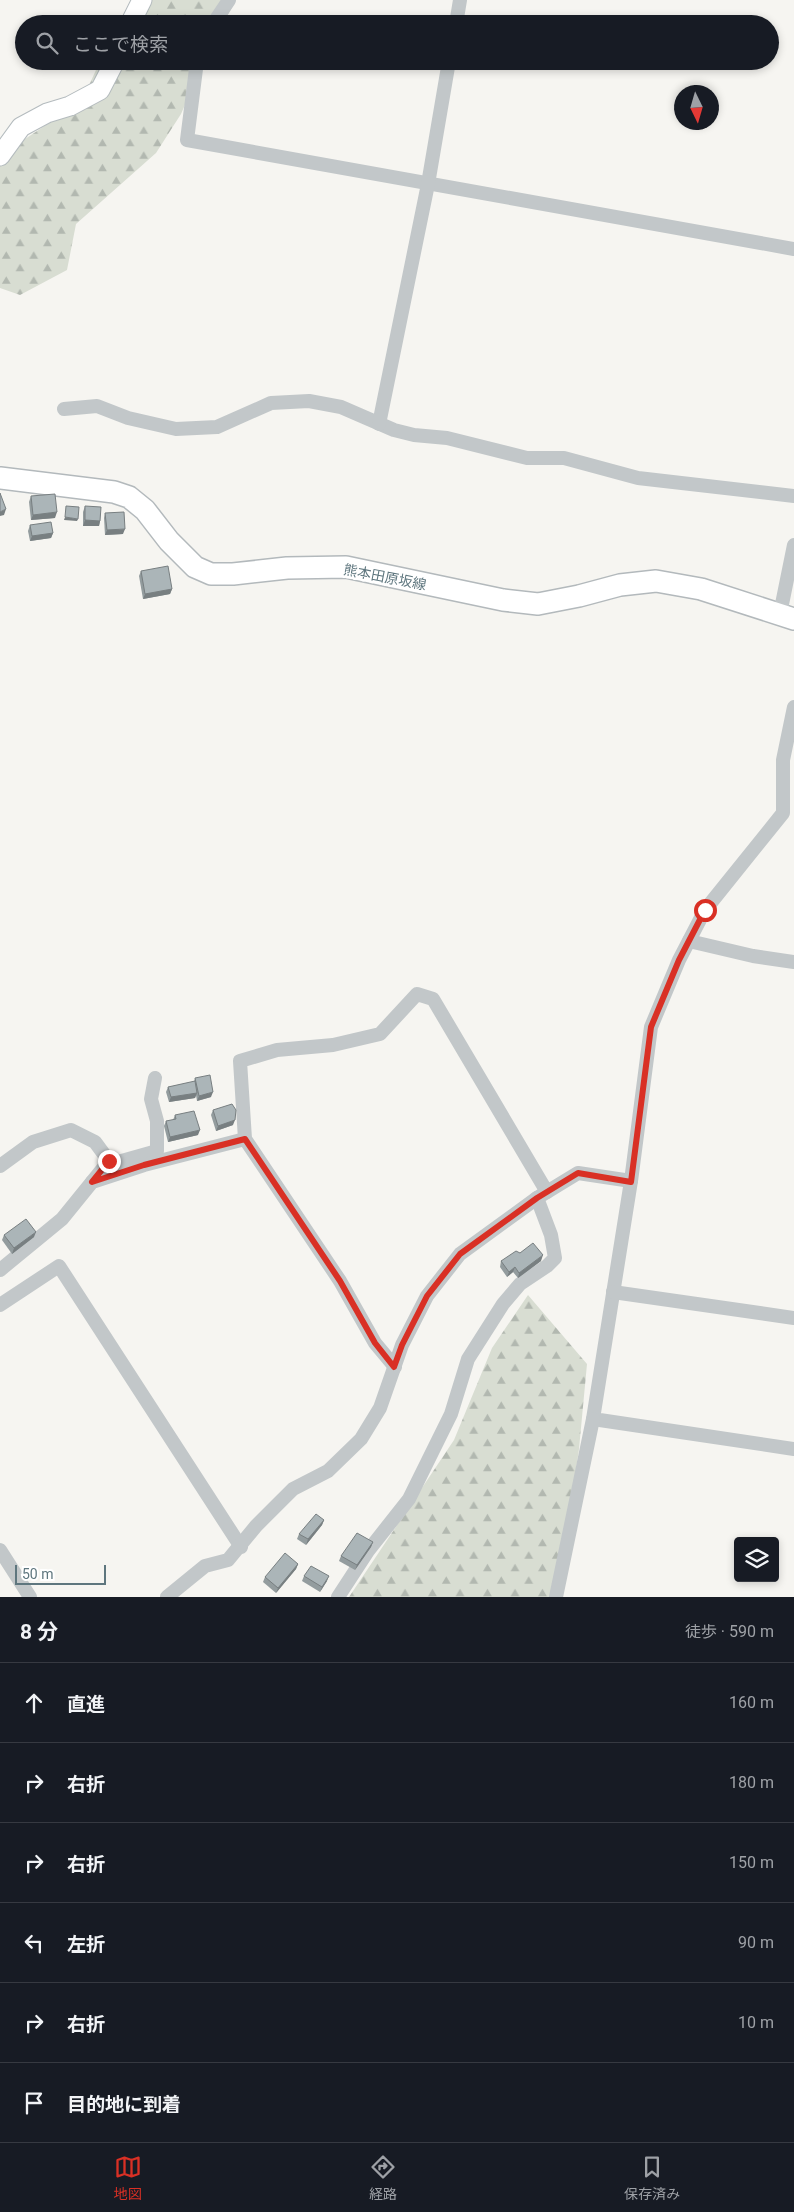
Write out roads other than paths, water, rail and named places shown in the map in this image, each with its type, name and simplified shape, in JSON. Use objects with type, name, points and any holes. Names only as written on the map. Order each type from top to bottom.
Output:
[{"type":"main road","name":"熊本田原坂線","points":[[0,478],[114,492],[129,497],[145,510],[169,540],[195,567],[211,574],[233,574],[287,568],[346,567],[503,600],[538,604],[620,585],[656,581],[701,589],[787,616]]},
{"type":"street","points":[[134,15],[142,0]]},
{"type":"street","points":[[219,15],[229,0]]},
{"type":"street","points":[[458,15],[460,0]]},
{"type":"street","points":[[0,156],[21,127],[46,113],[70,106],[100,90],[110,70]]},
{"type":"street","points":[[196,70],[188,140],[794,249]]},
{"type":"street","points":[[379,424],[428,184],[447,70]]},
{"type":"street","points":[[64,409],[98,406],[128,418],[176,429],[216,427],[271,403],[309,401],[341,407],[379,424],[414,435],[447,438],[527,458],[564,458],[638,478],[794,496]]},
{"type":"street","points":[[787,616],[794,545]]},
{"type":"street","points":[[556,1597],[593,1419],[631,1182],[651,1027],[688,941],[705,910],[788,813],[783,760],[794,707]]},
{"type":"street","points":[[688,941],[753,956],[794,962]]},
{"type":"street","points":[[338,1597],[368,1551],[408,1499],[451,1414],[468,1359],[503,1304],[520,1284],[547,1266],[555,1258],[542,1195],[433,999],[417,994],[380,1034],[333,1045],[277,1050],[240,1061],[245,1139],[340,1281],[375,1343],[394,1367]]},
{"type":"street","points":[[92,1182],[118,1162],[157,1151],[157,1121],[151,1099],[155,1078]]},
{"type":"street","points":[[0,1166],[32,1142],[71,1130],[95,1142],[109,1161],[62,1219],[0,1270]]},
{"type":"street","points":[[92,1182],[144,1165],[245,1139]]},
{"type":"street","points":[[167,1597],[205,1566],[228,1560],[241,1547],[256,1526],[293,1489],[328,1471],[361,1439],[380,1408],[408,1333],[427,1296],[460,1254],[542,1195],[578,1173],[631,1182]]},
{"type":"street","points":[[0,1304],[59,1266],[142,1390],[241,1547]]},
{"type":"street","points":[[613,1292],[794,1318]]},
{"type":"street","points":[[593,1419],[794,1449]]},
{"type":"street","points":[[0,1550],[30,1597]]}]
